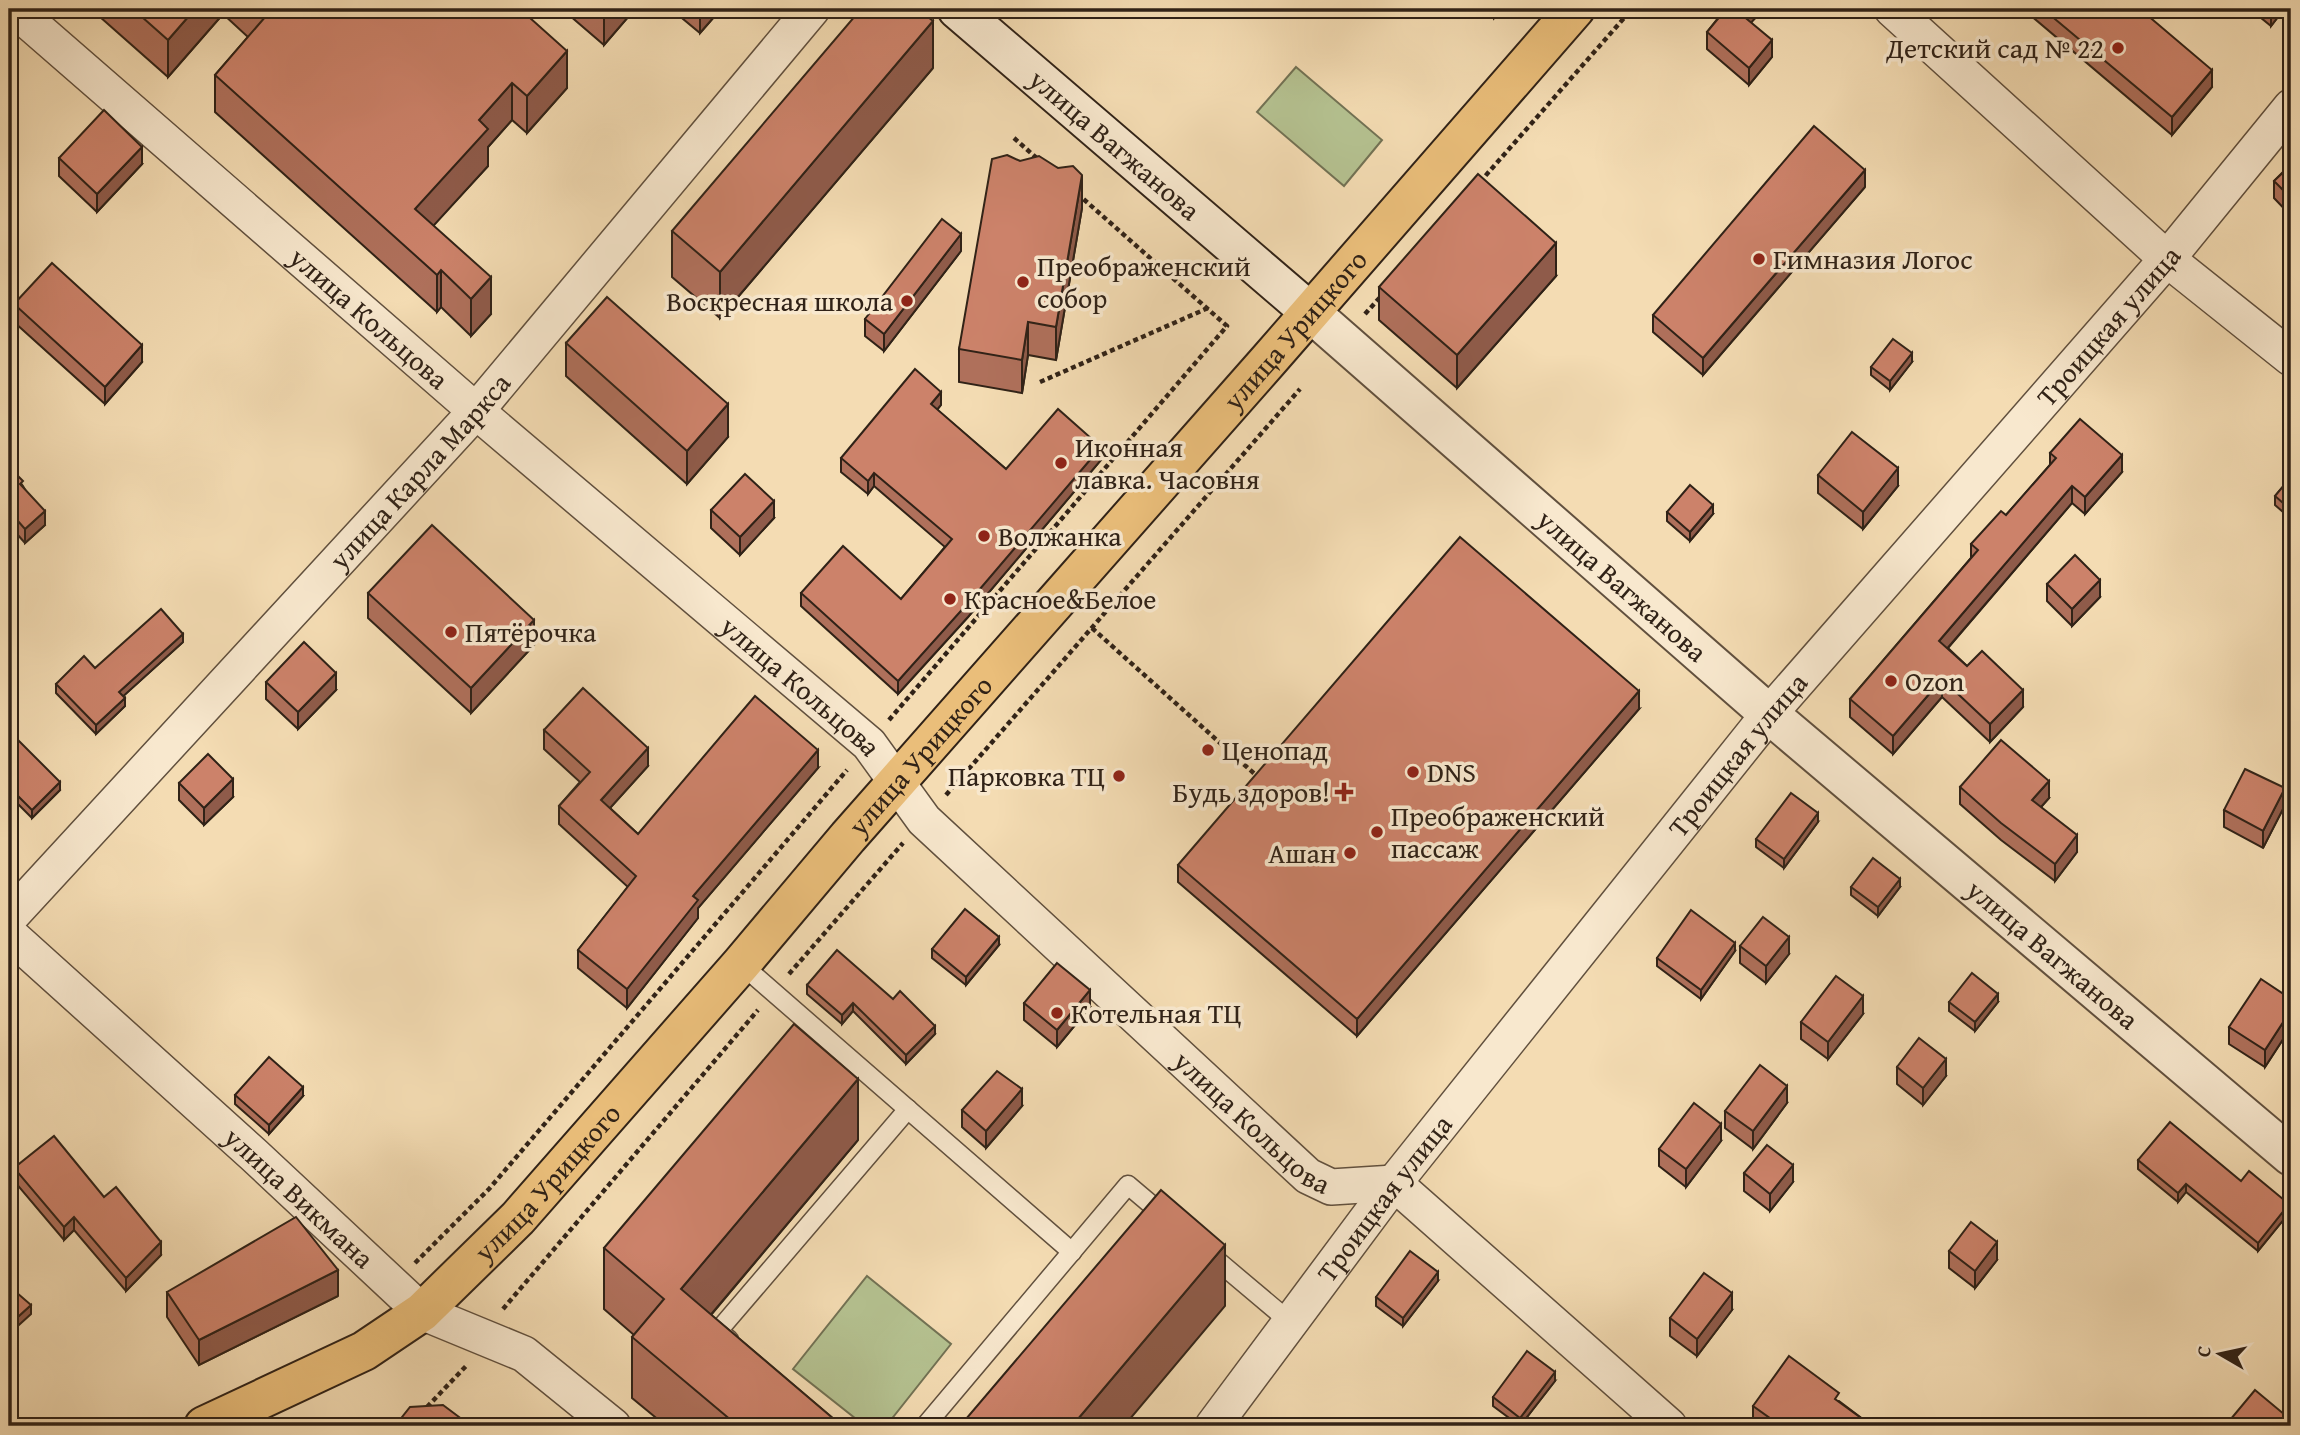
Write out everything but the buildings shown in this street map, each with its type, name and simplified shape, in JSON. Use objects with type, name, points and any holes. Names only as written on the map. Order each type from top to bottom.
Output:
[{"type":"main road","name":"улица Урицкого","points":[[204,1426],[364,1351],[422,1312],[518,1217],[1575,9]]},
{"type":"street","name":"улица Кольцова","points":[[14,9],[476,411],[869,744],[933,828],[1308,1176],[1331,1187],[1394,1183]]},
{"type":"street","name":"улица Карла Маркса","points":[[9,918],[476,411],[812,9]]},
{"type":"street","name":"улица Вагжанова","points":[[957,9],[1310,312],[1769,714],[2291,1156]]},
{"type":"street","points":[[1892,9],[2167,258],[2291,358]]},
{"type":"street","name":"Троицкая улица","points":[[1213,1426],[1394,1183],[1769,714],[2167,258],[2291,107]]},
{"type":"street","name":"улица Викмана","points":[[9,934],[254,1155],[422,1312],[524,1354],[613,1426]]},
{"type":"street","points":[[1394,1183],[1669,1426]]},
{"type":"lane","points":[[741,964],[1072,1252]]},
{"type":"lane","points":[[738,1348],[718,1331],[908,1109]]},
{"type":"lane","points":[[925,1426],[1128,1185],[1290,1322]]},
{"type":"path","points":[[1472,191],[1632,9]]},
{"type":"path","points":[[1014,138],[1045,165]]},
{"type":"path","points":[[393,1284],[489,1189],[1227,326],[1075,192]]},
{"type":"path","points":[[1361,319],[1384,293]]},
{"type":"path","points":[[1040,382],[1208,308]]},
{"type":"path","points":[[1092,628],[1264,782]]},
{"type":"path","points":[[359,1426],[415,1421]]},
{"type":"green space","points":[[1296,67],[1382,140],[1344,186],[1257,112]]},
{"type":"green space","points":[[867,1276],[951,1344],[886,1426],[865,1426],[793,1369]]},
{"type":"place","name":"Детский сад № 22","points":[[2118,48]]},
{"type":"place","name":"Гимназия Логос","points":[[1759,259]]},
{"type":"place","name":"Преображенский собор","points":[[1023,282]]},
{"type":"place","name":"Воскресная школа","points":[[907,301]]},
{"type":"place","name":"Иконная лавка. Часовня","points":[[1061,463]]},
{"type":"place","name":"Волжанка","points":[[984,536]]},
{"type":"place","name":"Красное&Белое","points":[[950,599]]},
{"type":"place","name":"Пятёрочка","points":[[451,632]]},
{"type":"place","name":"Ozon","points":[[1891,681]]},
{"type":"place","name":"Ценопад","points":[[1208,750]]},
{"type":"place","name":"DNS","points":[[1413,772]]},
{"type":"place","name":"Парковка ТЦ","points":[[1119,776]]},
{"type":"place","name":"Будь здоров!","points":[[1344,792]]},
{"type":"place","name":"Преображенский пассаж","points":[[1377,832]]},
{"type":"place","name":"Ашан","points":[[1350,853]]},
{"type":"place","name":"Котельная ТЦ","points":[[1057,1013]]}]
